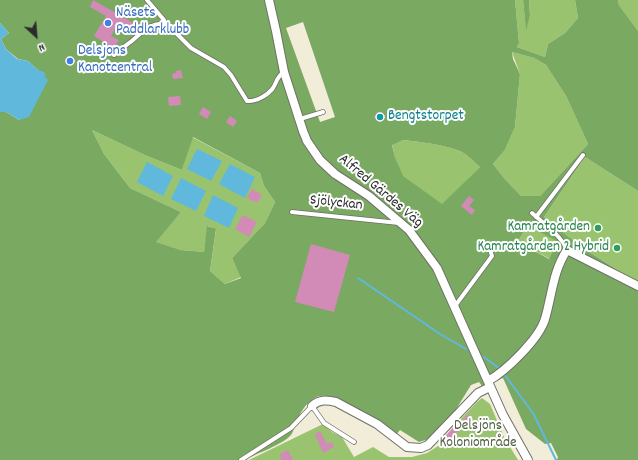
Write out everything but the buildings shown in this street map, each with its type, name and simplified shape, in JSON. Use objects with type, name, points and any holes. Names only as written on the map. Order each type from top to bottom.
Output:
[{"type":"street","name":"Alfred Gärdes Väg","points":[[268,0],[284,72],[299,119],[308,141],[320,160],[335,174],[369,196],[400,222],[415,237],[437,268],[511,432],[528,460]]},
{"type":"street","points":[[312,406],[320,401],[329,400],[336,402],[377,424],[407,447],[421,448],[428,445],[478,393],[536,338],[542,328],[559,263],[567,250],[638,286]]},
{"type":"lane","points":[[147,0],[164,20],[164,23],[168,25],[191,48],[224,67],[231,75],[247,101],[253,102],[272,90],[279,74],[284,72]]},
{"type":"lane","points":[[114,55],[153,25],[164,23]]},
{"type":"lane","points":[[299,119],[324,112]]},
{"type":"lane","points":[[536,216],[583,156]]},
{"type":"lane","name":"Sjölyckan","points":[[292,212],[356,218],[396,224],[400,222]]},
{"type":"lane","points":[[532,213],[560,237],[567,250]]},
{"type":"lane","points":[[455,306],[492,256],[489,246]]},
{"type":"lane","points":[[241,460],[273,441],[291,428],[312,406],[324,423],[354,442]]},
{"type":"green space","points":[[0,0],[515,0],[519,43],[517,47],[545,57],[548,44],[565,33],[578,18],[575,0],[618,0],[619,5],[638,31],[638,191],[585,157],[544,217],[583,248],[627,276],[638,280],[638,460],[557,460],[558,457],[551,443],[545,444],[526,429],[503,378],[482,386],[479,382],[471,385],[455,411],[429,439],[419,442],[400,430],[396,435],[355,407],[343,401],[331,397],[321,396],[313,399],[304,407],[292,434],[287,439],[245,460],[0,460],[0,112],[6,112],[19,120],[45,74],[39,71],[28,61],[18,59],[6,49],[1,39],[9,33],[0,23]],"holes":[[[303,22],[335,117],[320,122],[286,28]],[[512,52],[534,58],[546,65],[566,96],[588,144],[540,196],[521,196],[493,164],[505,150],[515,127],[520,74],[513,59]],[[92,130],[147,156],[182,170],[193,137],[260,173],[264,186],[275,202],[265,223],[232,258],[241,278],[225,284],[210,271],[216,229],[207,226],[204,252],[181,250],[156,242],[181,212],[130,188],[104,154]],[[403,140],[444,146],[463,153],[480,167],[442,204],[403,176],[392,145]],[[527,225],[558,242],[549,259],[518,242]]]},
{"type":"green space","points":[[515,0],[523,0],[526,29],[530,16],[529,0],[575,0],[578,18],[565,33],[548,44],[545,57],[517,47],[519,43]]},
{"type":"green space","points":[[523,0],[529,0],[530,16],[526,31]]},
{"type":"green space","points":[[618,0],[638,0],[638,31],[619,5]]},
{"type":"green space","points":[[512,52],[534,58],[546,65],[566,96],[588,144],[540,196],[521,196],[493,164],[505,150],[515,127],[520,74]]},
{"type":"green space","points":[[92,130],[147,156],[182,170],[192,137],[260,173],[264,186],[275,202],[265,223],[232,258],[241,277],[225,284],[210,271],[216,230],[208,226],[204,252],[181,250],[155,242],[181,212],[130,188],[104,154]]},
{"type":"green space","points":[[403,140],[423,142],[460,151],[480,167],[442,205],[402,176],[392,144]]},
{"type":"green space","name":"Kamratgården","points":[[585,157],[638,191],[638,280],[627,276],[583,248],[544,217]]},
{"type":"green space","points":[[527,225],[559,242],[550,259],[518,242]]},
{"type":"green space","name":"Delsjöns Koloniområde","points":[[482,398],[490,404],[504,437],[518,460],[249,460],[323,424],[332,432],[342,437],[354,457],[373,447],[389,457],[412,457],[427,453],[438,446],[460,420]]},
{"type":"water","points":[[0,23],[9,33],[1,39],[6,49],[17,59],[28,61],[39,71],[42,71],[46,74],[44,76],[48,80],[29,117],[19,120],[6,112],[0,112]]},
{"type":"water","points":[[197,149],[222,161],[211,181],[187,169]]},
{"type":"water","points":[[147,162],[173,176],[163,196],[137,182]]},
{"type":"water","points":[[230,164],[255,177],[245,198],[219,184]]},
{"type":"water","points":[[181,178],[206,191],[196,211],[171,199]]},
{"type":"water","points":[[213,195],[238,208],[229,228],[204,216]]},
{"type":"waterway","points":[[358,278],[440,334],[466,349]]},
{"type":"waterway","points":[[484,357],[500,369]]},
{"type":"waterway","points":[[504,374],[533,413],[556,460]]},
{"type":"place","name":"Näsets Paddlarklubb","points":[[108,23]]},
{"type":"place","name":"Delsjons Kanotcentral","points":[[70,61]]},
{"type":"place","name":"Bengtstorpet","points":[[380,117]]},
{"type":"place","name":"Kamratgården","points":[[598,228]]},
{"type":"place","name":"Kamratgården 2 Hybrid","points":[[617,248]]}]
